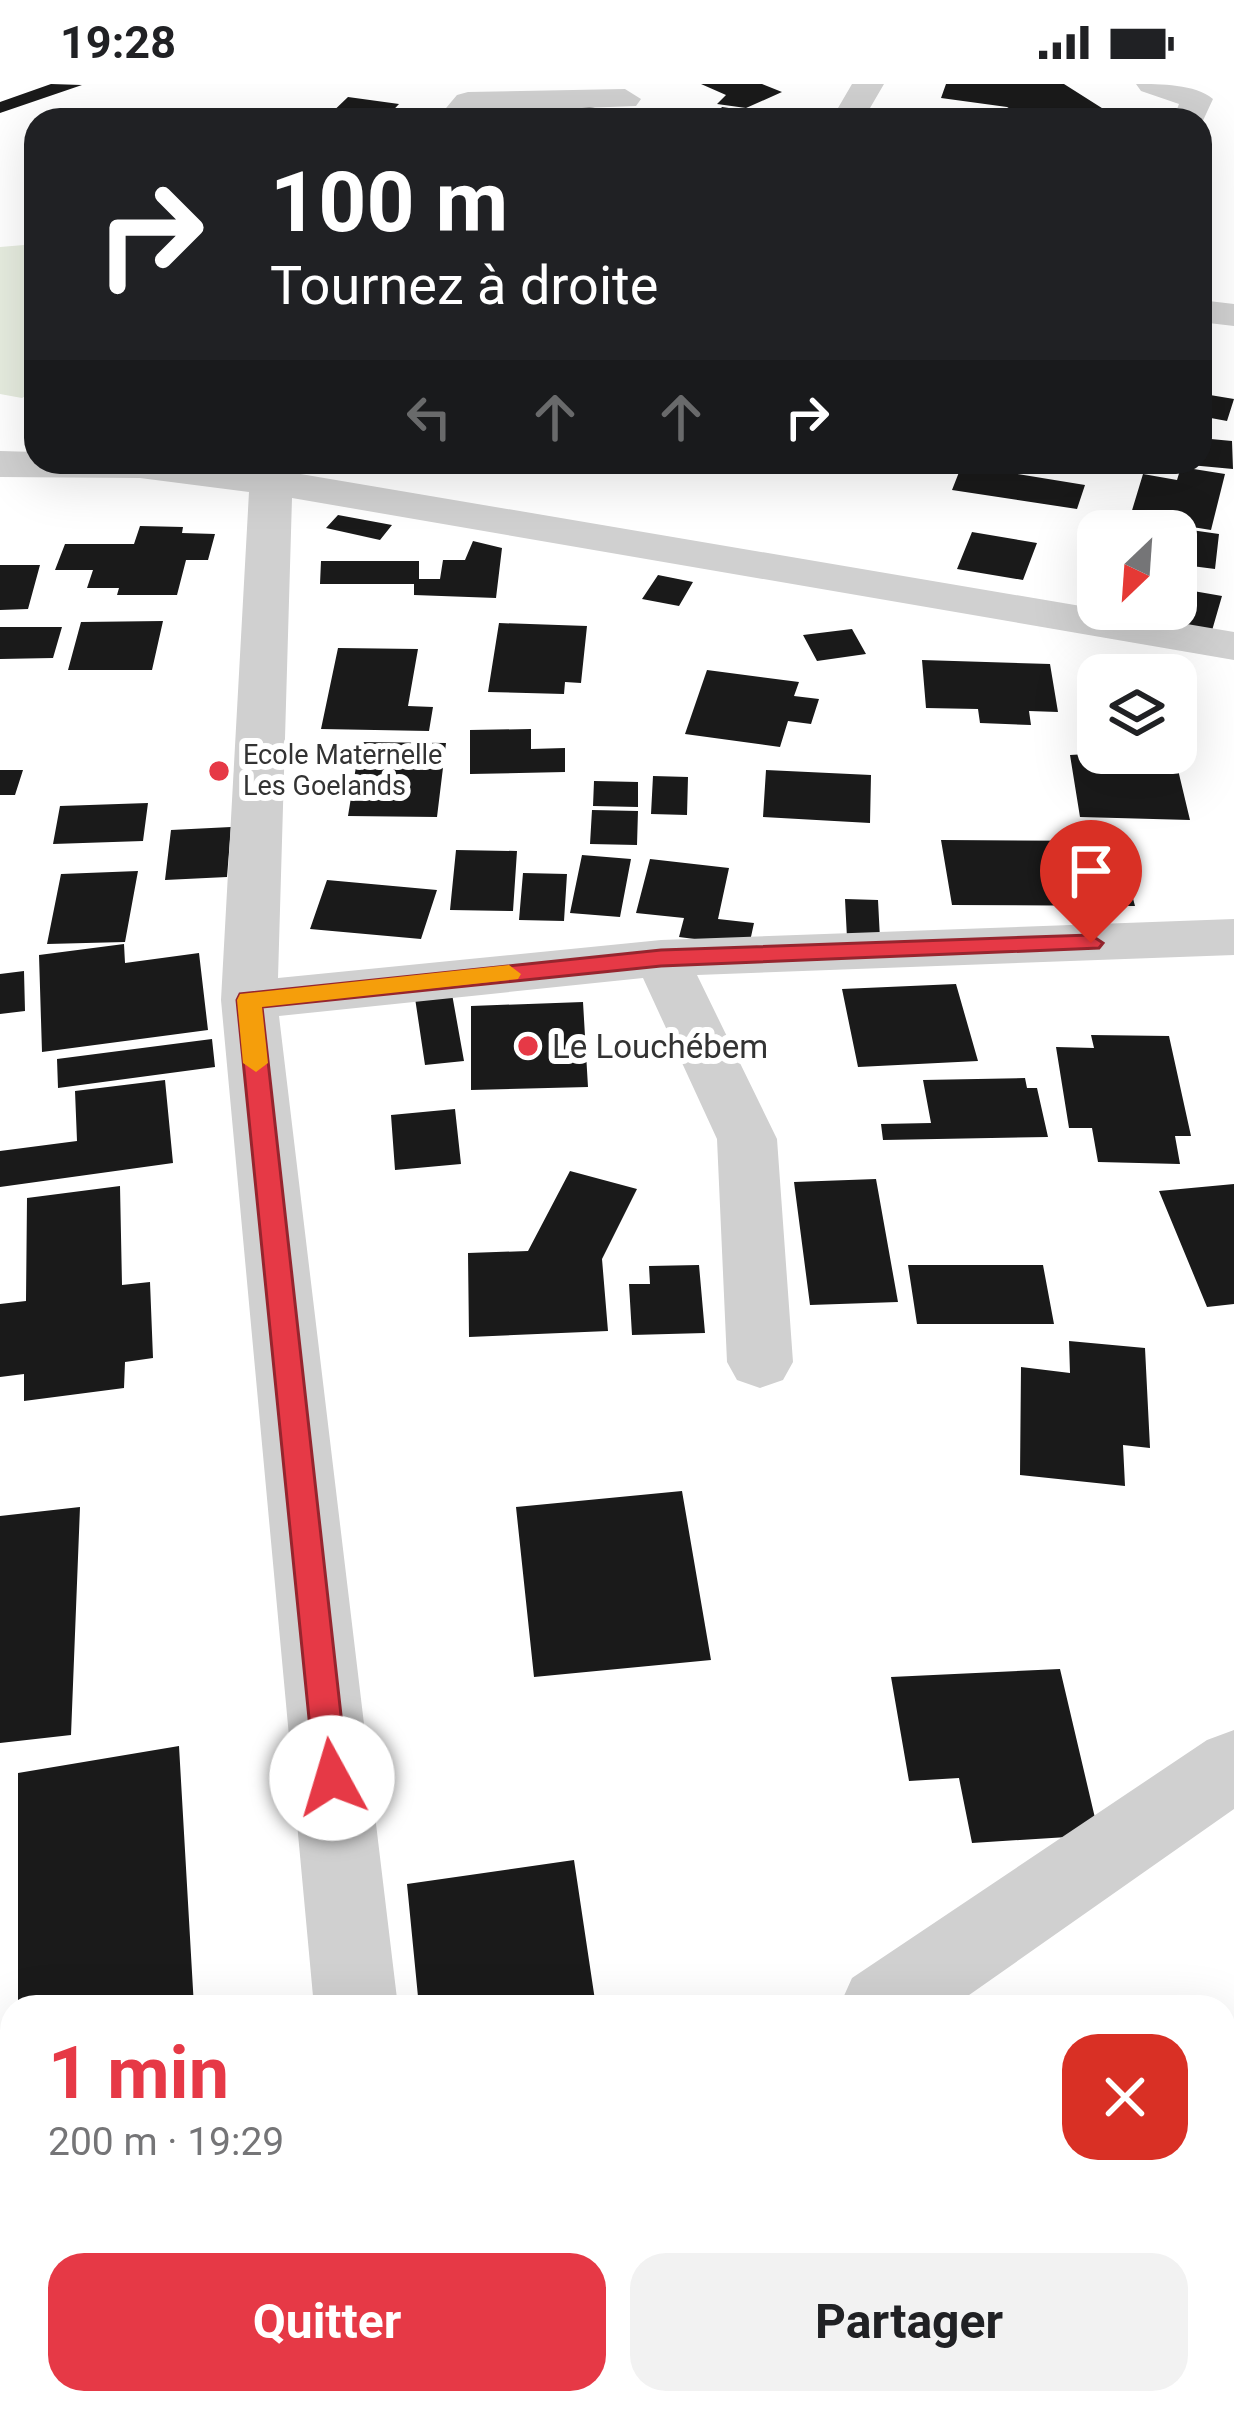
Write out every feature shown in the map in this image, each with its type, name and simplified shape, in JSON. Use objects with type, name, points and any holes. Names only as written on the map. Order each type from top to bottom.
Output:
[{"type":"street","points":[[1152,84],[1197,99],[1194,108]]},
{"type":"street","points":[[463,108],[468,102],[625,99]]},
{"type":"street","points":[[209,474],[1234,646]]},
{"type":"street","points":[[271,482],[249,1000],[355,1995]]},
{"type":"street","points":[[249,1000],[661,958],[1234,938]]},
{"type":"street","points":[[661,958],[747,1139],[760,1362]]},
{"type":"street","points":[[899,1995],[1234,1765]]},
{"type":"shaded area","points":[[24,245],[22,398],[0,394],[0,247]]},
{"type":"building","points":[[51,84],[82,85],[0,113],[0,102]]},
{"type":"building","points":[[701,84],[762,84],[782,92],[746,108],[717,104],[726,95]]},
{"type":"building","points":[[946,84],[1064,84],[1102,108],[1009,108],[941,98]]},
{"type":"building","points":[[348,97],[399,104],[395,108],[337,108]]},
{"type":"building","points":[[553,101],[595,108],[545,108]]},
{"type":"building","points":[[1212,395],[1234,399],[1227,421],[1212,418]]},
{"type":"building","points":[[1212,439],[1232,441],[1233,469],[1212,467]]},
{"type":"building","points":[[958,474],[1017,474],[1085,485],[1077,509],[952,490]]},
{"type":"building","points":[[1143,474],[1177,480],[1179,474],[1225,474],[1211,530],[1197,528],[1197,510],[1132,510]]},
{"type":"building","points":[[338,515],[392,525],[380,540],[326,528]]},
{"type":"building","points":[[140,526],[215,534],[208,560],[186,560],[177,595],[117,595],[119,588],[87,588],[93,570],[55,570],[65,544],[134,544]]},
{"type":"building","points":[[1197,531],[1219,534],[1215,569],[1197,567]]},
{"type":"building","points":[[972,532],[1037,543],[1023,580],[957,569]]},
{"type":"building","points":[[473,541],[502,548],[496,598],[414,595],[414,584],[320,584],[321,561],[419,561],[419,579],[440,579],[443,560],[465,560]]},
{"type":"building","points":[[0,565],[40,565],[28,609],[0,610]]},
{"type":"building","points":[[658,575],[693,582],[679,606],[642,599]]},
{"type":"building","points":[[1197,592],[1222,596],[1211,634],[1188,630],[1197,630]]},
{"type":"building","points":[[163,621],[152,670],[68,670],[81,622]]},
{"type":"building","points":[[499,623],[587,626],[581,683],[565,682],[564,694],[488,692]]},
{"type":"building","points":[[0,627],[62,627],[53,658],[0,659]]},
{"type":"building","points":[[852,629],[866,654],[817,661],[803,635]]},
{"type":"building","points":[[338,648],[418,649],[408,706],[433,707],[429,731],[321,729]]},
{"type":"building","points":[[922,660],[1050,664],[1058,712],[1029,711],[1031,725],[980,723],[978,709],[926,708]]},
{"type":"building","points":[[707,670],[799,682],[794,696],[819,699],[811,724],[788,721],[780,747],[685,734]]},
{"type":"building","points":[[531,729],[531,749],[565,748],[565,772],[470,774],[470,730]]},
{"type":"building","points":[[360,742],[446,743],[437,817],[348,816]]},
{"type":"building","points":[[1070,755],[1077,755],[1077,774],[1179,774],[1190,820],[1080,817]]},
{"type":"building","points":[[0,770],[23,770],[15,795],[0,795]]},
{"type":"building","points":[[766,770],[871,775],[870,823],[763,817]]},
{"type":"building","points":[[653,776],[688,777],[687,815],[651,814]]},
{"type":"building","points":[[594,781],[638,782],[638,807],[593,806]]},
{"type":"building","points":[[148,803],[143,841],[53,844],[60,806]]},
{"type":"building","points":[[592,810],[638,811],[637,845],[590,844]]},
{"type":"building","points":[[231,827],[227,877],[165,880],[171,830]]},
{"type":"building","points":[[941,840],[1118,841],[1135,906],[952,905]]},
{"type":"building","points":[[456,850],[517,851],[513,911],[450,910]]},
{"type":"building","points":[[582,855],[631,859],[620,917],[570,913]]},
{"type":"building","points":[[650,859],[729,868],[718,919],[754,923],[749,946],[679,937],[684,918],[636,913]]},
{"type":"building","points":[[138,871],[125,942],[47,944],[61,874]]},
{"type":"building","points":[[523,873],[567,874],[564,921],[519,920]]},
{"type":"building","points":[[327,880],[437,890],[421,939],[310,929]]},
{"type":"building","points":[[845,899],[878,900],[880,939],[847,938]]},
{"type":"building","points":[[124,944],[125,963],[199,953],[208,1030],[42,1052],[39,955]]},
{"type":"building","points":[[24,971],[25,1011],[0,1014],[0,974]]},
{"type":"building","points":[[956,984],[978,1061],[858,1067],[842,989]]},
{"type":"building","points":[[452,994],[464,1061],[425,1065],[415,998]]},
{"type":"building","name":"Le Louchébem","points":[[583,1002],[588,1087],[471,1090],[471,1006]]},
{"type":"building","points":[[1091,1035],[1169,1036],[1191,1136],[1175,1136],[1180,1164],[1098,1162],[1092,1128],[1069,1128],[1056,1047],[1094,1048]]},
{"type":"building","points":[[212,1039],[215,1067],[58,1088],[57,1059]]},
{"type":"building","points":[[1025,1078],[1027,1088],[1037,1088],[1048,1137],[883,1140],[881,1124],[931,1123],[923,1080]]},
{"type":"building","points":[[165,1080],[173,1163],[0,1187],[0,1151],[77,1141],[75,1091]]},
{"type":"building","points":[[455,1109],[461,1164],[395,1170],[391,1115]]},
{"type":"building","points":[[570,1171],[637,1189],[602,1259],[608,1331],[469,1337],[468,1253],[528,1251]]},
{"type":"building","points":[[876,1179],[898,1302],[810,1305],[794,1182]]},
{"type":"building","points":[[1234,1184],[1234,1304],[1207,1307],[1159,1191]]},
{"type":"building","points":[[120,1186],[122,1285],[150,1282],[153,1358],[125,1362],[124,1388],[24,1401],[24,1374],[0,1377],[0,1304],[26,1301],[27,1198]]},
{"type":"building","points":[[699,1265],[705,1333],[632,1335],[629,1284],[650,1284],[649,1266]]},
{"type":"building","points":[[908,1265],[1043,1265],[1054,1324],[917,1324]]},
{"type":"building","points":[[1069,1341],[1145,1348],[1150,1448],[1123,1445],[1125,1486],[1020,1475],[1021,1367],[1070,1373]]},
{"type":"building","points":[[682,1491],[711,1660],[534,1677],[516,1507]]},
{"type":"building","points":[[80,1507],[71,1735],[0,1743],[0,1516]]},
{"type":"building","points":[[1060,1669],[1099,1835],[972,1843],[959,1778],[909,1781],[891,1677]]},
{"type":"building","points":[[179,1746],[193,1995],[18,1995],[18,1773]]},
{"type":"building","points":[[574,1860],[594,1995],[418,1995],[407,1884]]},
{"type":"slow traffic","points":[[256,1063],[249,1000],[509,974]]},
{"type":"place","name":"Ecole Maternelle Les Goelands","points":[[219,771]]},
{"type":"place","name":"Le Louchébem","points":[[528,1046]]},
{"type":"route","points":[[332,1778],[249,1000],[661,958],[1091,943]]}]
